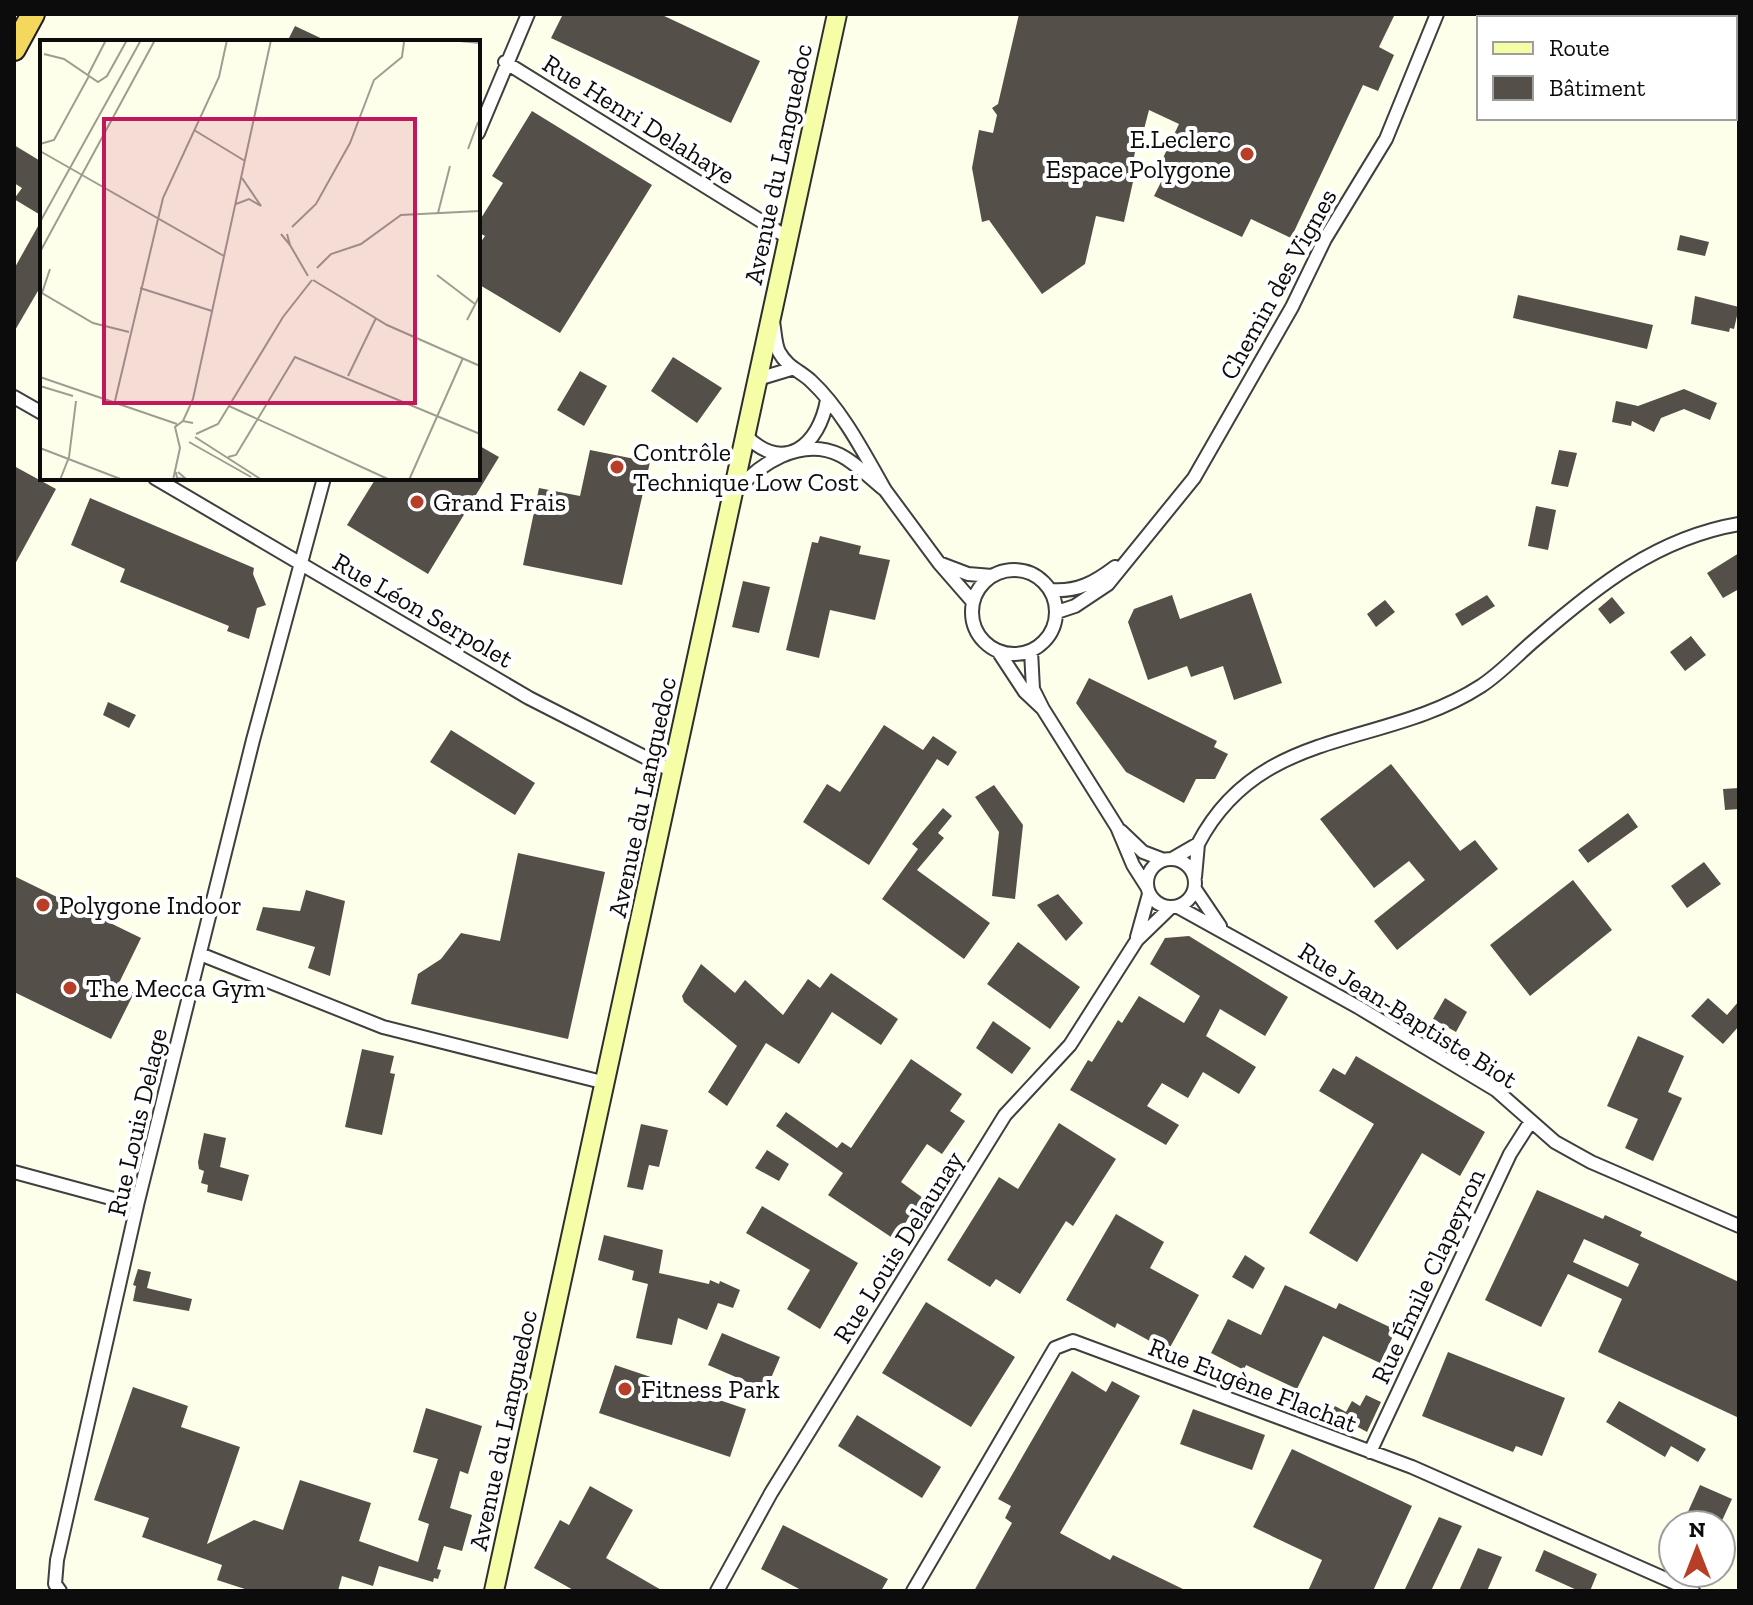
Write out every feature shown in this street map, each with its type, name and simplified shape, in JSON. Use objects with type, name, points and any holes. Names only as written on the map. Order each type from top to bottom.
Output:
[{"type":"highway","points":[[14,49],[33,14]]},
{"type":"main road","name":"Avenue du Languedoc","points":[[494,1591],[837,14]]},
{"type":"street","points":[[480,128],[505,62],[528,14]]},
{"type":"street","name":"Chemin des Vignes","points":[[1057,612],[1075,606],[1108,584],[1194,478],[1292,307],[1325,239],[1386,139],[1437,14]]},
{"type":"street","name":"Rue Henri Delahaye","points":[[505,62],[790,239]]},
{"type":"street","points":[[772,312],[778,350],[791,369],[810,380],[827,400],[857,442],[885,490],[939,563],[973,602]]},
{"type":"street","points":[[758,379],[791,369]]},
{"type":"street","points":[[14,397],[40,412]]},
{"type":"street","points":[[735,493],[751,472],[769,460],[792,453],[813,439],[824,419],[827,400]]},
{"type":"street","points":[[746,436],[757,447],[772,453],[817,450],[840,455],[885,490]]},
{"type":"street","name":"Rue Léon Serpolet","points":[[158,480],[529,698],[674,772]]},
{"type":"street","name":"Rue Louis Delage","points":[[60,1591],[55,1584],[57,1560],[138,1201],[323,480]]},
{"type":"street","points":[[1031,651],[1033,689],[1043,709],[1117,827],[1133,865],[1148,890],[1159,905],[1174,907],[1188,900],[1195,883],[1198,844],[1221,807],[1242,785],[1276,763],[1320,744],[1448,705],[1483,685],[1631,563],[1671,542],[1739,524]]},
{"type":"street","name":"Chemin des Vignes","points":[[1051,590],[1071,591],[1088,585],[1127,558]]},
{"type":"street","points":[[939,563],[968,574],[992,576]]},
{"type":"street","points":[[1014,569],[1030,572],[1051,590],[1057,612],[1049,635],[1031,651],[1014,654],[998,651],[984,642],[974,628],[973,602],[984,582],[992,576],[1014,569]]},
{"type":"street","points":[[998,651],[1025,692],[1043,709]]},
{"type":"street","points":[[1117,827],[1143,852],[1186,864],[1195,883]]},
{"type":"street","points":[[1148,890],[1149,873],[1198,844]]},
{"type":"street","name":"Rue Jean-Baptiste Biot","points":[[1195,883],[1222,929]]},
{"type":"street","name":"Rue Louis Delaunay","points":[[1137,940],[1148,890]]},
{"type":"street","name":"Rue Louis Delaunay","points":[[717,1591],[771,1493],[1005,1115],[1070,1045],[1137,940],[1174,907]]},
{"type":"street","name":"Rue Jean-Baptiste Biot","points":[[1174,907],[1222,929],[1496,1090],[1555,1142],[1591,1162],[1739,1226]]},
{"type":"street","points":[[200,954],[383,1027],[606,1083]]},
{"type":"street","name":"Rue Émile Clapeyron","points":[[1370,1452],[1510,1154],[1531,1121]]},
{"type":"street","points":[[14,1172],[114,1199],[138,1201]]},
{"type":"street","name":"Rue Eugène Flachat","points":[[913,1591],[1055,1348],[1073,1341],[1370,1452],[1693,1591]]},
{"type":"building","points":[[563,14],[660,14],[760,61],[731,123],[551,38]]},
{"type":"building","name":"E.Leclerc Espace Polygone","points":[[1019,14],[1395,14],[1379,47],[1394,55],[1378,91],[1363,85],[1291,238],[1251,219],[1242,237],[1154,196],[1163,178],[1155,175],[1179,124],[1149,110],[1143,133],[1139,132],[1133,162],[1137,164],[1124,222],[1096,216],[1085,264],[1042,294],[989,220],[982,222],[972,168],[979,130],[993,133],[997,115],[992,108],[998,104]]},
{"type":"building","points":[[295,26],[325,40],[288,40]]},
{"type":"building","points":[[532,111],[652,185],[560,333],[480,285],[480,243],[485,236],[480,233],[480,220],[503,183],[492,176]]},
{"type":"building","points":[[14,145],[40,161],[40,215],[14,199],[22,188],[14,183]]},
{"type":"building","points":[[40,223],[40,287],[14,332],[14,269]]},
{"type":"building","points":[[1680,235],[1709,242],[1705,256],[1677,250]]},
{"type":"building","points":[[1518,295],[1653,325],[1647,349],[1513,318]]},
{"type":"building","points":[[1695,296],[1739,307],[1734,329],[1730,328],[1729,332],[1691,324]]},
{"type":"building","points":[[673,357],[722,388],[697,423],[651,391]]},
{"type":"building","points":[[580,371],[607,386],[584,426],[557,410]]},
{"type":"building","points":[[1684,389],[1717,403],[1710,420],[1684,409],[1661,418],[1654,432],[1632,421],[1631,426],[1612,422],[1616,401],[1638,406]]},
{"type":"building","name":"Grand Frais","points":[[480,446],[499,457],[428,574],[347,525],[375,480],[480,480]]},
{"type":"building","points":[[590,450],[650,462],[622,585],[523,565],[539,488],[580,496]]},
{"type":"building","points":[[1559,450],[1577,453],[1568,487],[1551,484]]},
{"type":"building","points":[[14,466],[56,489],[14,566]]},
{"type":"building","points":[[90,498],[254,568],[253,574],[266,605],[257,608],[249,639],[227,631],[229,626],[120,582],[125,569],[71,545]]},
{"type":"building","points":[[1536,506],[1556,510],[1548,550],[1528,546]]},
{"type":"building","points":[[820,536],[861,546],[859,554],[890,560],[875,620],[830,610],[819,658],[786,650],[812,542],[818,543]]},
{"type":"building","points":[[1739,553],[1739,589],[1723,598],[1707,573]]},
{"type":"building","points":[[743,581],[770,587],[759,633],[732,627]]},
{"type":"building","points":[[1251,593],[1282,683],[1234,700],[1223,666],[1191,677],[1187,666],[1148,680],[1128,622],[1134,609],[1172,595],[1180,619]]},
{"type":"building","points":[[1487,595],[1495,606],[1462,626],[1455,614]]},
{"type":"building","points":[[1612,597],[1625,613],[1610,624],[1598,609]]},
{"type":"building","points":[[1385,600],[1395,612],[1376,627],[1367,614]]},
{"type":"building","points":[[1691,636],[1706,655],[1685,671],[1670,652]]},
{"type":"building","points":[[1089,678],[1217,741],[1214,747],[1228,754],[1215,779],[1196,779],[1184,803],[1126,772],[1076,703]]},
{"type":"building","points":[[108,702],[136,715],[129,728],[103,715]]},
{"type":"building","points":[[884,725],[923,750],[933,736],[957,752],[948,766],[937,759],[869,865],[803,822],[827,784],[840,792]]},
{"type":"building","points":[[451,730],[535,783],[515,815],[430,762]]},
{"type":"building","points":[[1391,764],[1460,851],[1475,840],[1498,869],[1397,950],[1374,921],[1425,880],[1409,861],[1374,888],[1320,819]]},
{"type":"building","points":[[994,785],[1023,825],[1015,899],[992,896],[999,832],[975,797]]},
{"type":"building","points":[[1739,788],[1739,809],[1725,810],[1723,789]]},
{"type":"building","points":[[943,808],[952,816],[938,833],[944,838],[917,870],[990,923],[964,959],[882,899],[918,849],[912,844]]},
{"type":"building","points":[[1628,813],[1638,827],[1588,863],[1578,850]]},
{"type":"building","points":[[518,853],[605,872],[568,1039],[411,1004],[418,974],[441,959],[461,933],[500,941]]},
{"type":"building","points":[[1704,862],[1721,884],[1687,908],[1671,886]]},
{"type":"building","points":[[14,876],[141,938],[118,985],[134,993],[111,1039],[14,992]]},
{"type":"building","points":[[1573,880],[1612,930],[1530,996],[1490,945]]},
{"type":"building","points":[[306,890],[345,901],[330,976],[308,968],[315,947],[256,930],[263,907],[300,911]]},
{"type":"building","points":[[1058,894],[1083,923],[1066,941],[1037,905]]},
{"type":"building","points":[[1189,936],[1288,997],[1265,1036],[1220,1009],[1206,1036],[1256,1067],[1239,1094],[1203,1072],[1188,1098],[1162,1083],[1147,1106],[1179,1125],[1166,1145],[1070,1090],[1088,1060],[1092,1062],[1118,1020],[1122,1023],[1139,996],[1184,1023],[1200,996],[1150,964],[1165,938]]},
{"type":"building","points":[[1018,942],[1080,987],[1050,1029],[987,984]]},
{"type":"building","points":[[701,964],[735,993],[745,980],[783,1015],[808,979],[820,988],[831,973],[898,1019],[881,1045],[832,1012],[799,1064],[766,1043],[727,1106],[708,1092],[737,1046],[684,1002],[682,996]]},
{"type":"building","points":[[1445,998],[1467,1012],[1456,1032],[1433,1019]]},
{"type":"building","points":[[1708,998],[1727,1015],[1739,1001],[1739,1026],[1723,1044],[1691,1016]]},
{"type":"building","points":[[993,1021],[1031,1048],[1012,1074],[976,1048]]},
{"type":"building","points":[[1638,1036],[1684,1056],[1668,1092],[1682,1098],[1653,1161],[1625,1148],[1638,1119],[1607,1106]]},
{"type":"building","points":[[362,1049],[394,1056],[390,1073],[395,1074],[382,1135],[345,1127]]},
{"type":"building","points":[[1356,1056],[1485,1132],[1460,1176],[1422,1153],[1357,1262],[1309,1233],[1374,1124],[1319,1091],[1333,1068],[1345,1075]]},
{"type":"building","points":[[911,1059],[962,1094],[950,1111],[965,1121],[942,1154],[927,1144],[901,1182],[923,1198],[894,1239],[828,1195],[843,1173],[776,1126],[786,1112],[837,1148],[842,1142],[851,1148]]},
{"type":"building","points":[[1059,1123],[1116,1159],[1073,1226],[1066,1221],[1020,1294],[996,1279],[990,1287],[947,1260],[999,1177],[1018,1189]]},
{"type":"building","points":[[641,1124],[668,1130],[659,1167],[649,1165],[643,1190],[627,1187]]},
{"type":"building","points":[[204,1133],[226,1138],[220,1167],[249,1175],[242,1201],[207,1192],[208,1185],[201,1183],[204,1171],[199,1169],[198,1162]]},
{"type":"building","points":[[767,1150],[789,1164],[779,1181],[755,1168]]},
{"type":"building","points":[[1537,1190],[1603,1219],[1605,1215],[1642,1232],[1640,1236],[1739,1282],[1739,1418],[1598,1352],[1622,1299],[1568,1274],[1541,1327],[1485,1300]],"holes":[[[1584,1239],[1639,1264],[1628,1287],[1573,1262]]]},
{"type":"building","points":[[762,1206],[858,1263],[820,1329],[787,1309],[810,1270],[746,1233]]},
{"type":"building","points":[[1116,1214],[1164,1242],[1150,1268],[1199,1295],[1168,1351],[1117,1323],[1115,1328],[1066,1300]]},
{"type":"building","points":[[604,1235],[663,1250],[659,1273],[709,1284],[710,1280],[719,1284],[720,1281],[740,1290],[733,1308],[718,1303],[707,1330],[678,1318],[672,1345],[636,1338],[648,1284],[632,1280],[634,1271],[598,1260]]},
{"type":"building","points":[[1245,1255],[1265,1268],[1253,1289],[1232,1277]]},
{"type":"building","points":[[138,1269],[151,1272],[147,1288],[192,1299],[189,1311],[133,1301],[136,1286],[133,1285]]},
{"type":"building","points":[[1285,1285],[1336,1309],[1339,1303],[1396,1330],[1380,1363],[1323,1336],[1297,1389],[1246,1365],[1244,1370],[1211,1353],[1228,1319],[1261,1335]]},
{"type":"building","points":[[926,1302],[1015,1357],[971,1427],[882,1373]]},
{"type":"building","points":[[722,1333],[780,1357],[766,1390],[708,1365]]},
{"type":"building","points":[[1448,1352],[1565,1398],[1542,1456],[1516,1446],[1513,1452],[1422,1416]]},
{"type":"building","points":[[615,1365],[746,1409],[730,1457],[599,1413]]},
{"type":"building","points":[[1072,1371],[1106,1392],[1112,1381],[1140,1396],[1060,1533],[1110,1560],[1113,1555],[1187,1591],[974,1591],[1012,1523],[1005,1518],[1011,1506],[998,1499]]},
{"type":"building","points":[[133,1387],[188,1406],[181,1427],[240,1447],[207,1544],[254,1520],[283,1530],[300,1480],[371,1503],[359,1541],[418,1562],[429,1524],[418,1520],[438,1459],[413,1452],[426,1408],[482,1426],[468,1474],[460,1471],[450,1508],[472,1515],[462,1551],[444,1546],[437,1569],[441,1570],[438,1579],[434,1578],[433,1582],[379,1566],[373,1586],[342,1576],[338,1591],[251,1591],[217,1580],[222,1565],[142,1537],[149,1518],[94,1500]]},
{"type":"building","points":[[1366,1395],[1381,1402],[1367,1432],[1354,1425],[1352,1429],[1329,1417],[1335,1406],[1346,1412],[1352,1401],[1360,1406]]},
{"type":"building","points":[[1619,1401],[1706,1449],[1698,1462],[1671,1446],[1665,1457],[1606,1422]]},
{"type":"building","points":[[1193,1409],[1265,1435],[1252,1470],[1180,1444]]},
{"type":"building","points":[[857,1415],[941,1467],[922,1498],[838,1446]]},
{"type":"building","points":[[1292,1449],[1412,1506],[1373,1591],[1308,1591],[1322,1560],[1253,1527]]},
{"type":"building","points":[[1700,1485],[1732,1499],[1727,1509],[1689,1509]]},
{"type":"building","points":[[590,1486],[633,1510],[606,1558],[663,1591],[575,1591],[534,1568],[560,1520],[569,1525]]},
{"type":"building","points":[[1439,1517],[1462,1526],[1431,1591],[1404,1591]]},
{"type":"building","points":[[783,1525],[888,1579],[881,1591],[803,1591],[761,1569]]},
{"type":"building","points":[[1478,1548],[1502,1557],[1487,1591],[1459,1591]]},
{"type":"building","points":[[1544,1550],[1597,1574],[1590,1591],[1579,1591],[1535,1571]]},
{"type":"place","name":"E.Leclerc Espace Polygone","points":[[1247,154]]},
{"type":"place","name":"Contrôle Technique Low Cost","points":[[617,467]]},
{"type":"place","name":"Grand Frais","points":[[417,502]]},
{"type":"place","name":"Polygone Indoor","points":[[43,905]]},
{"type":"place","name":"The Mecca Gym","points":[[70,988]]},
{"type":"place","name":"Fitness Park","points":[[625,1389]]}]
